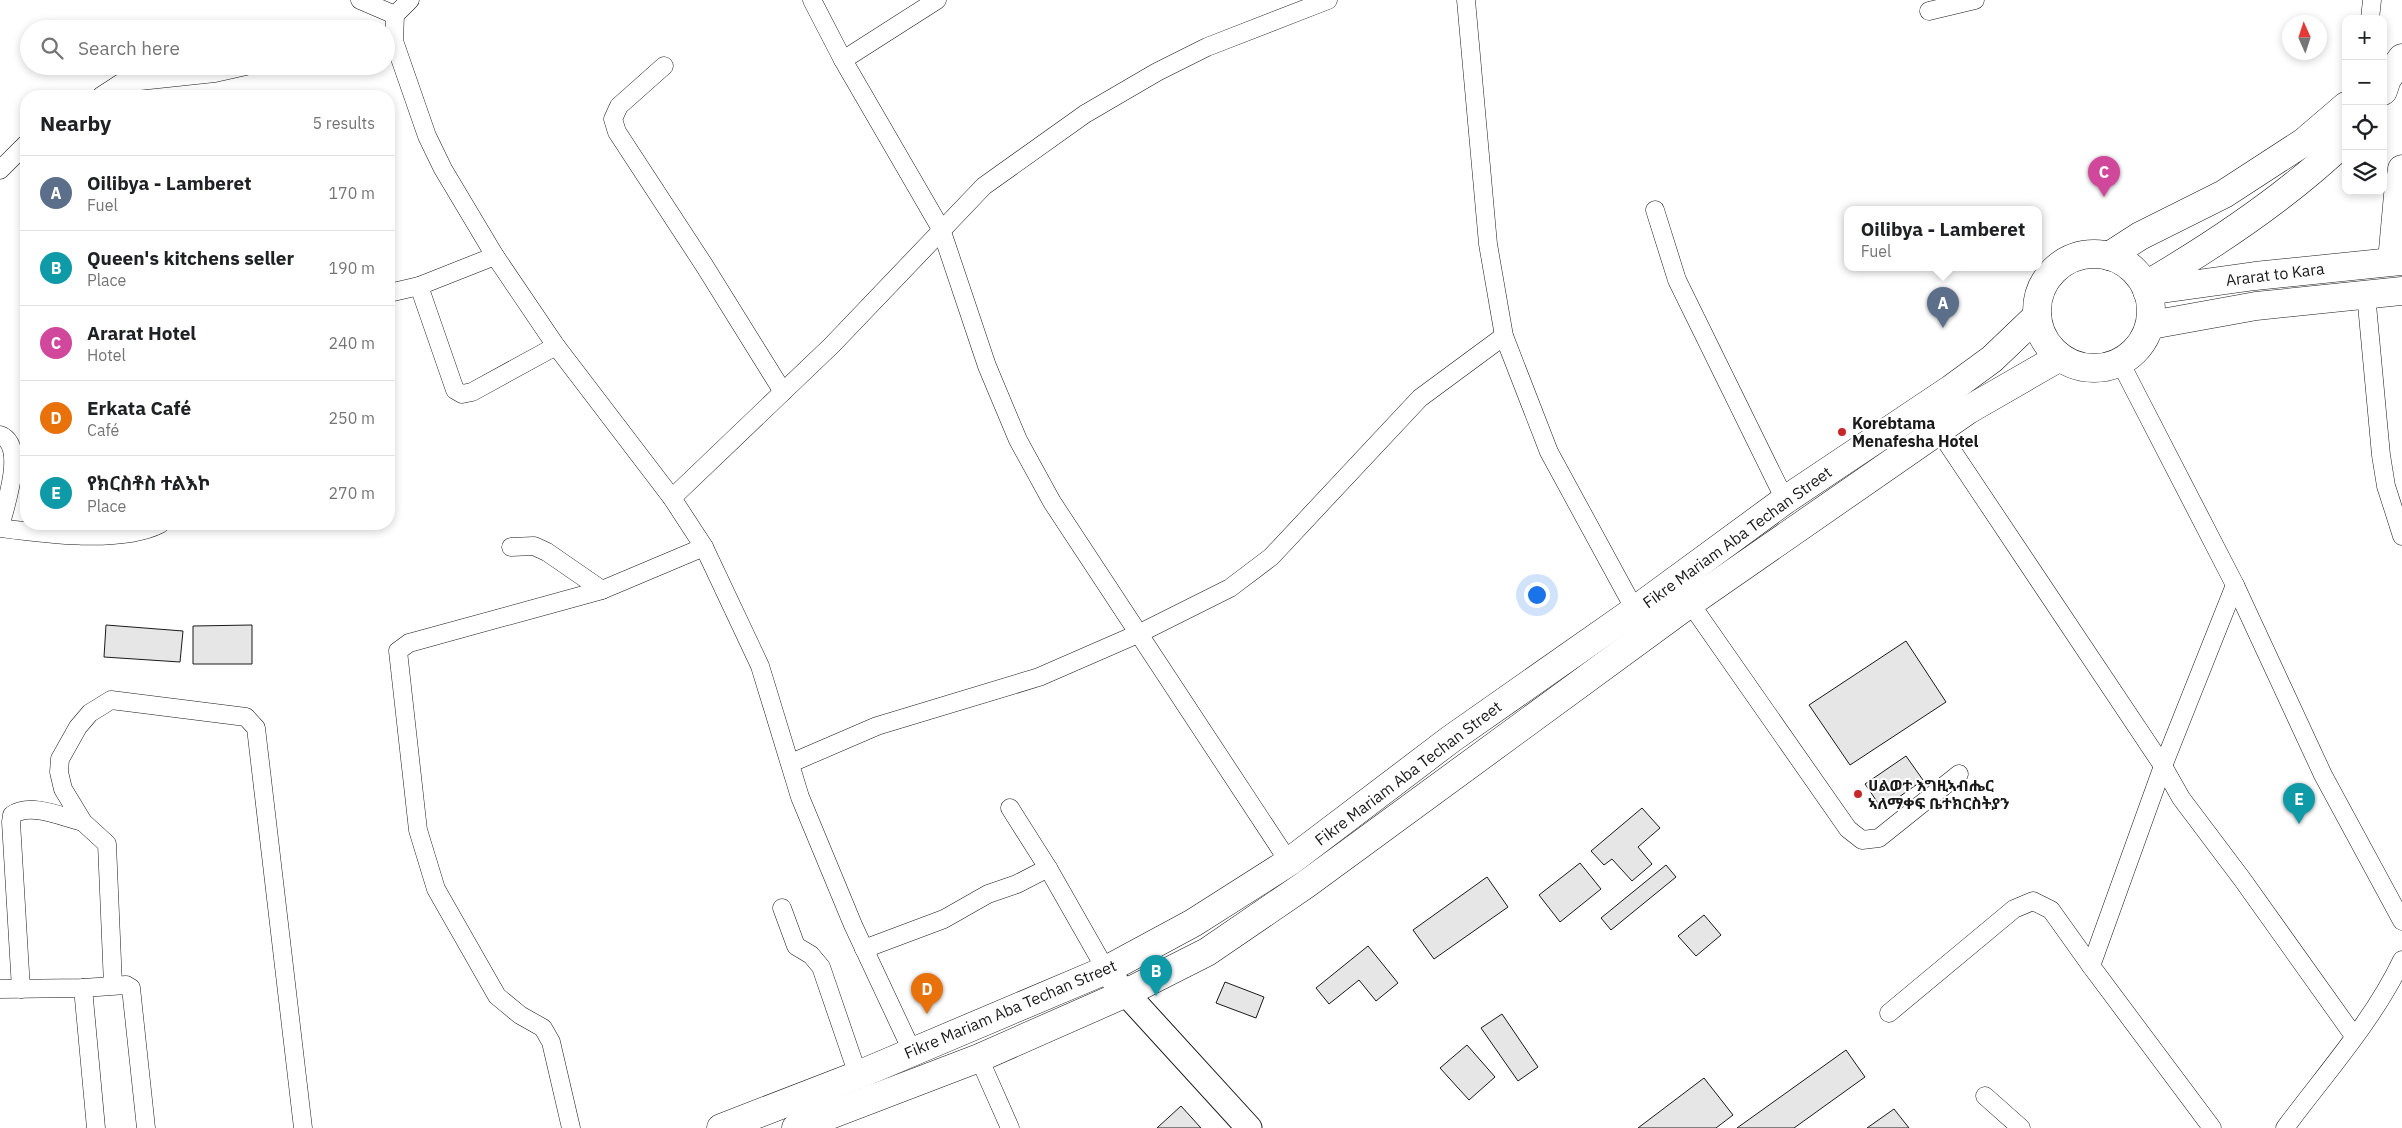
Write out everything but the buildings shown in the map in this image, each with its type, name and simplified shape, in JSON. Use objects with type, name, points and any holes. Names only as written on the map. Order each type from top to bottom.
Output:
[{"type":"main road","points":[[2109,256],[2140,236],[2224,194],[2304,142],[2342,109]]},
{"type":"main road","points":[[2146,288],[2190,260],[2296,184],[2342,144]]},
{"type":"main road","points":[[2397,261],[2398,195],[2402,169]]},
{"type":"main road","points":[[2091,254],[2109,256],[2126,263],[2138,273],[2146,288],[2151,302],[2151,324],[2137,350],[2120,362],[2107,367],[2090,368],[2074,365],[2060,357],[2044,339],[2037,316],[2038,298],[2045,281],[2057,267],[2073,258],[2091,254]]},
{"type":"main road","name":"Ararat to Kara","points":[[2146,288],[2397,261]]},
{"type":"main road","name":"Ararat to Kara","points":[[2151,324],[2256,306],[2402,291]]},
{"type":"main road","name":"Fikre Mariam Aba Techan Street","points":[[721,1128],[858,1075],[1106,970],[1193,923],[1289,862],[1450,739],[1635,610],[1784,500],[1972,374],[2037,316]]},
{"type":"main road","name":"Fikre Mariam Aba Techan Street","points":[[796,1128],[979,1058],[1124,994],[1207,952],[1256,919],[1690,603],[1968,410],[2060,357]]},
{"type":"street","points":[[360,0],[385,20]]},
{"type":"street","points":[[395,20],[410,0]]},
{"type":"street","points":[[812,0],[843,60],[941,229],[987,366],[1018,440],[1052,502],[1289,862]]},
{"type":"street","points":[[843,60],[937,0]]},
{"type":"street","points":[[672,498],[832,345],[984,186],[1085,114],[1157,72],[1207,47],[1328,0]]},
{"type":"street","points":[[1466,0],[1488,244],[1504,336],[1549,452],[1635,610]]},
{"type":"street","points":[[1929,11],[1975,0]]},
{"type":"street","points":[[2370,15],[2372,0]]},
{"type":"street","points":[[395,44],[427,136],[443,169],[495,256],[556,346],[672,498],[704,547],[760,666],[800,797],[864,950],[912,1051]]},
{"type":"street","points":[[664,66],[618,106],[614,119],[617,132],[704,265],[783,392]]},
{"type":"street","points":[[110,90],[121,83],[196,75]]},
{"type":"street","points":[[0,170],[20,150]]},
{"type":"street","points":[[1655,210],[1676,280],[1784,500]]},
{"type":"street","points":[[395,292],[419,286],[495,256]]},
{"type":"street","points":[[419,286],[455,390],[462,394],[472,392],[556,346]]},
{"type":"street","points":[[2366,294],[2381,455],[2386,486],[2402,536]]},
{"type":"street","points":[[791,763],[877,726],[1039,677],[1140,633],[1230,588],[1271,557],[1420,398],[1504,336]]},
{"type":"street","points":[[2120,362],[2236,585],[2323,775],[2402,921]]},
{"type":"street","points":[[1939,431],[2163,766],[2181,798],[2242,879],[2354,1036]]},
{"type":"street","points":[[0,435],[3,436],[13,449],[14,463],[0,527],[40,534],[128,535],[143,530]]},
{"type":"street","points":[[512,547],[534,546],[547,552],[602,590]]},
{"type":"street","points":[[571,1128],[551,1042],[543,1028],[520,1015],[497,996],[436,889],[418,830],[398,651],[409,642],[602,590],[704,547]]},
{"type":"street","points":[[2092,966],[2163,766],[2236,585]]},
{"type":"street","points":[[1690,603],[1848,829],[1862,840],[1879,838],[1959,774]]},
{"type":"street","points":[[113,985],[107,844],[83,822],[63,789],[59,772],[60,759],[78,727],[90,713],[111,700],[246,717],[256,728],[303,1128]]},
{"type":"street","points":[[1010,808],[1048,868],[1106,970],[1124,994],[1250,1128]]},
{"type":"street","points":[[21,989],[12,815],[20,810],[34,809],[83,822]]},
{"type":"street","points":[[864,950],[944,919],[988,894],[1017,884],[1048,868]]},
{"type":"street","points":[[1889,1014],[2014,909],[2034,901],[2051,910],[2212,1128]]},
{"type":"street","points":[[782,908],[796,946],[811,955],[821,967],[858,1075]]},
{"type":"street","points":[[2285,1128],[2354,1036],[2392,981],[2402,960]]},
{"type":"street","points":[[0,989],[83,988],[113,985],[126,985],[132,988],[146,1128]]},
{"type":"street","points":[[83,988],[96,1128]]},
{"type":"street","points":[[979,1058],[1010,1128]]},
{"type":"street","points":[[1985,1096],[2021,1128]]},
{"type":"place","name":"Ararat Hotel","points":[[2104,197]]},
{"type":"place","name":"Oilibya - Lamberet","points":[[1943,328]]},
{"type":"place","name":"Korebtama Menafesha Hotel","points":[[1842,432]]},
{"type":"place","name":"ሀልወተ እግዚኣብሔር ኣለማቀፍ ቤተክርስትያን","points":[[1858,794]]},
{"type":"place","name":"የክርስቶስ ተልእኮ","points":[[2299,824]]},
{"type":"place","name":"Queen's kitchens seller","points":[[1156,996]]},
{"type":"place","name":"Erkata Café","points":[[927,1014]]}]
